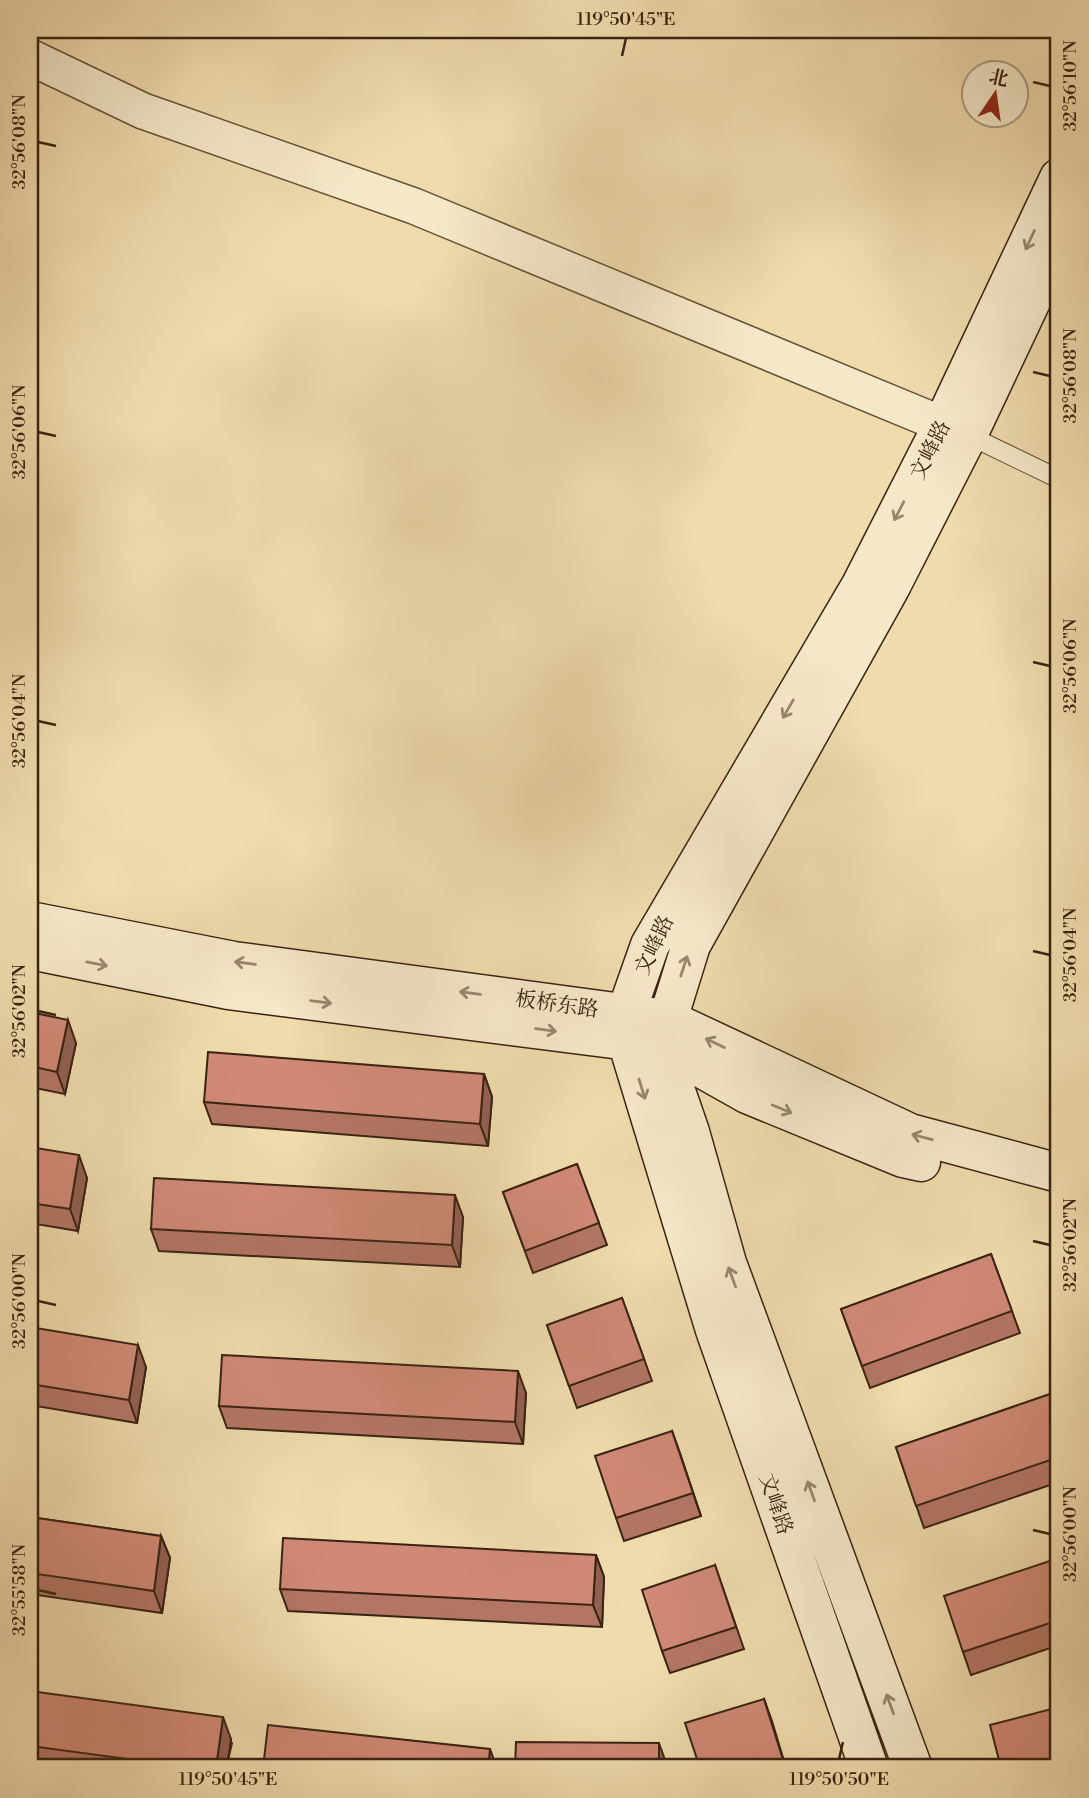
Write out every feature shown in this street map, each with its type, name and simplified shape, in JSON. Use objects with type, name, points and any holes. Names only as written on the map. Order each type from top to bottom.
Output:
[{"type":"street","points":[[30,57],[143,111],[414,206],[956,430]]},
{"type":"street","name":"文峰路","points":[[869,1768],[715,1330],[645,1029],[890,588],[1059,178]]},
{"type":"street","name":"文峰路","points":[[956,430],[1059,242]]},
{"type":"street","name":"板桥东路","points":[[30,921],[234,961],[645,1029],[910,1133],[1059,1173]]},
{"type":"street","name":"板桥东路","points":[[30,950],[228,990],[645,1029],[747,1094],[903,1158],[1008,1181],[1059,1179]]},
{"type":"street","name":"文峰路","points":[[645,1029],[690,1132],[727,1263],[913,1768]]},
{"type":"lane","points":[[956,430],[1059,479]]},
{"type":"building","points":[[30,1012],[68,1020],[57,1072],[30,1066]]},
{"type":"building","points":[[208,1052],[484,1074],[480,1124],[204,1102]]},
{"type":"building","points":[[30,1147],[79,1155],[70,1209],[30,1203]]},
{"type":"building","points":[[577,1164],[599,1223],[525,1251],[503,1192]]},
{"type":"building","points":[[154,1178],[455,1195],[452,1245],[151,1229]]},
{"type":"building","points":[[991,1254],[1012,1311],[862,1366],[841,1309]]},
{"type":"building","points":[[622,1298],[644,1359],[569,1386],[547,1325]]},
{"type":"building","points":[[30,1327],[138,1345],[129,1400],[30,1384]]},
{"type":"building","points":[[222,1355],[518,1371],[515,1422],[219,1406]]},
{"type":"building","points":[[1059,1391],[1059,1457],[916,1506],[896,1447]]},
{"type":"building","points":[[672,1431],[693,1493],[616,1518],[595,1456]]},
{"type":"building","points":[[30,1517],[161,1536],[154,1591],[30,1573]]},
{"type":"building","points":[[283,1538],[596,1555],[593,1605],[280,1589]]},
{"type":"building","points":[[1059,1558],[1059,1620],[963,1652],[944,1596]]},
{"type":"building","points":[[715,1565],[736,1627],[662,1651],[642,1590]]},
{"type":"building","points":[[30,1691],[223,1717],[216,1768],[194,1768],[30,1746]]},
{"type":"building","points":[[764,1699],[784,1763],[767,1768],[700,1768],[685,1723]]},
{"type":"building","points":[[1059,1707],[1059,1764],[1042,1768],[1001,1768],[990,1725]]},
{"type":"building","points":[[268,1725],[490,1749],[488,1768],[263,1768]]},
{"type":"building","points":[[516,1742],[659,1743],[659,1768],[515,1768]]}]
